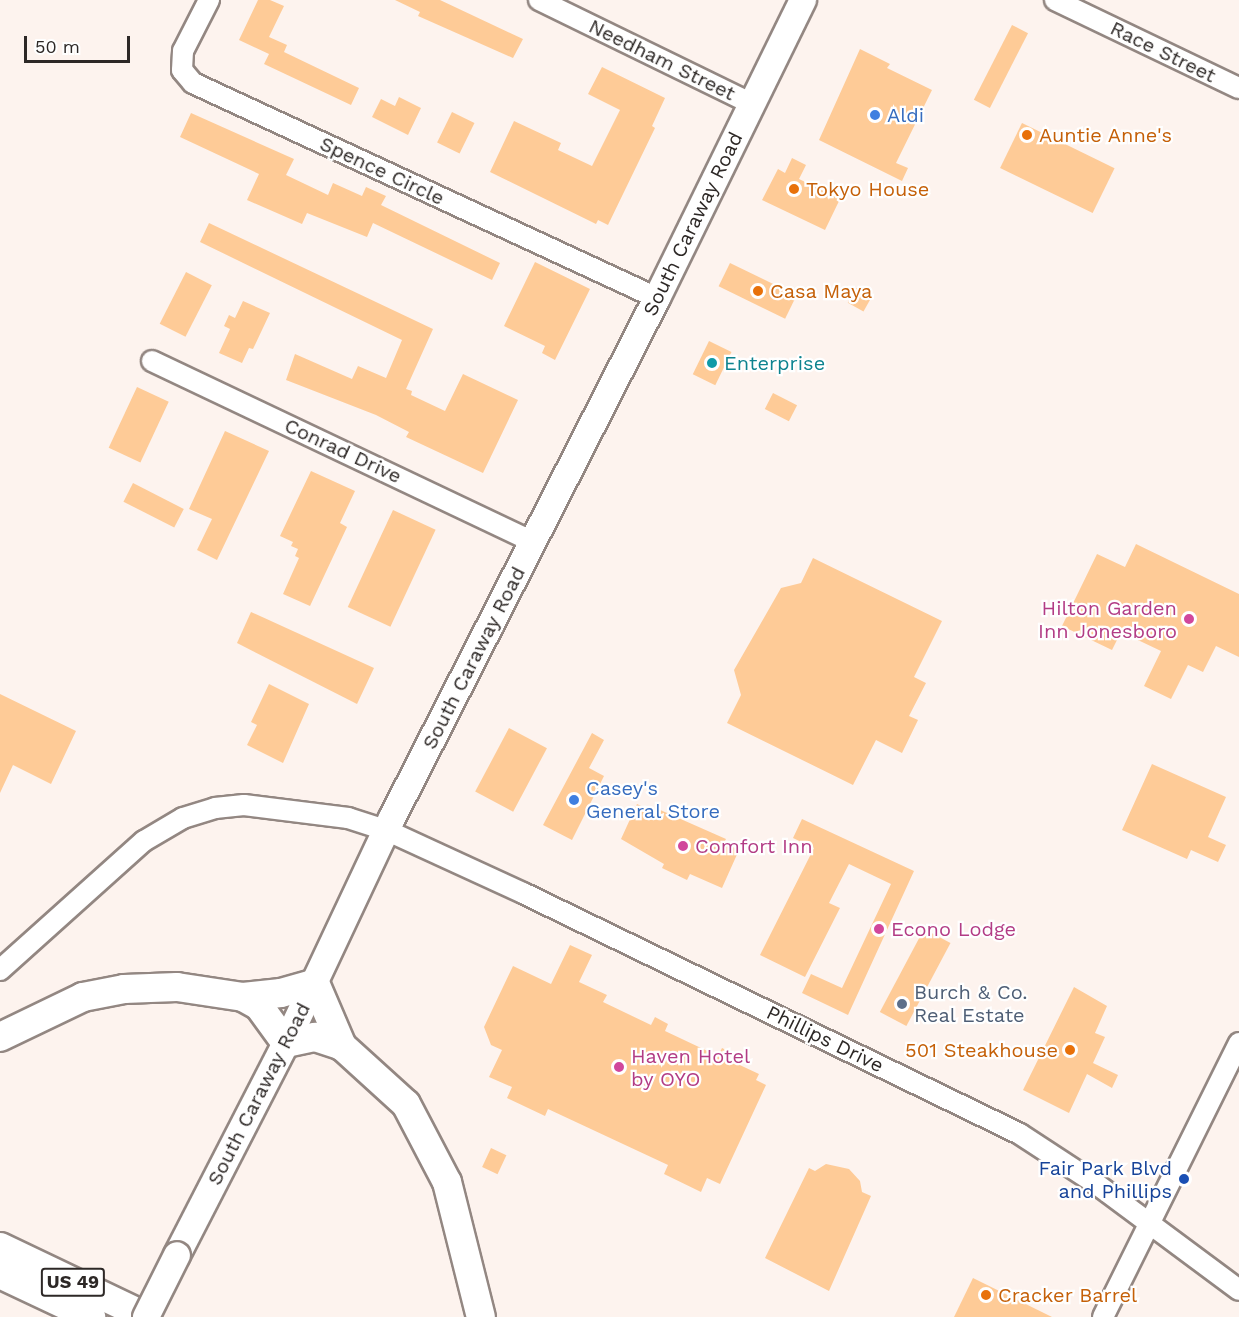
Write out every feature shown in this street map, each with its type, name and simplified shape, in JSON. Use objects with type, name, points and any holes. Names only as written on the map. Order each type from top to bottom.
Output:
[{"type":"highway","points":[[0,1037],[83,997],[124,989],[177,987],[243,997],[315,983],[342,1046]]},
{"type":"highway","points":[[243,997],[259,1006],[286,1043],[315,1037],[342,1046],[406,1104],[435,1153],[447,1182],[481,1317]]},
{"type":"highway","name":"US 49","points":[[0,1247],[146,1317]]},
{"type":"highway","points":[[0,1274],[91,1317]]},
{"type":"main road","name":"South Caraway Road","points":[[146,1317],[286,1043],[386,830],[657,298],[803,0]]},
{"type":"street","name":"Spence Circle","points":[[209,0],[183,51],[182,70],[193,83],[657,298]]},
{"type":"street","name":"Needham Street","points":[[539,0],[752,104]]},
{"type":"street","name":"Race Street","points":[[1055,0],[1239,88]]},
{"type":"street","name":"Conrad Drive","points":[[152,361],[533,542]]},
{"type":"street","name":"Phillips Drive","points":[[0,970],[144,841],[183,818],[215,808],[244,805],[348,818],[386,830],[1020,1134],[1095,1183],[1239,1290]]},
{"type":"street","points":[[1103,1317],[1239,1043]]},
{"type":"building","points":[[258,0],[270,0],[284,6],[269,37],[287,45],[284,52],[359,88],[351,105],[264,64],[269,54],[239,40]]},
{"type":"building","points":[[395,0],[440,0],[523,39],[513,58],[418,16],[420,12]]},
{"type":"building","points":[[1012,25],[1028,33],[990,108],[974,100]]},
{"type":"building","name":"Aldi","points":[[860,49],[890,64],[887,68],[932,90],[896,163],[908,168],[902,181],[819,140]]},
{"type":"building","points":[[602,67],[665,98],[652,126],[655,128],[608,225],[598,220],[596,224],[490,172],[514,121],[561,143],[558,150],[592,166],[620,110],[588,94]]},
{"type":"building","points":[[399,97],[421,108],[408,135],[372,117],[381,99],[395,106]]},
{"type":"building","points":[[452,112],[474,123],[460,154],[437,143]]},
{"type":"building","points":[[191,113],[294,159],[286,175],[328,195],[333,183],[362,196],[366,187],[386,196],[381,205],[500,263],[492,280],[373,223],[367,237],[307,213],[302,224],[247,200],[259,174],[180,137]]},
{"type":"building","points":[[1022,123],[1115,168],[1093,213],[1000,168]]},
{"type":"building","name":"Tokyo House","points":[[792,158],[806,165],[799,179],[840,199],[825,230],[762,200],[778,169],[785,173]]},
{"type":"building","points":[[209,223],[433,329],[406,389],[412,391],[411,395],[445,411],[463,374],[518,400],[483,473],[406,437],[409,432],[376,415],[286,380],[295,354],[352,379],[358,366],[386,378],[402,340],[200,242]]},
{"type":"building","points":[[535,262],[590,289],[555,360],[542,353],[545,346],[504,326]]},
{"type":"building","name":"Casa Maya","points":[[730,263],[797,295],[785,319],[719,286]]},
{"type":"building","points":[[186,272],[212,285],[186,337],[160,324]]},
{"type":"building","points":[[856,288],[872,297],[864,312],[848,303]]},
{"type":"building","points":[[243,301],[270,313],[253,349],[249,348],[242,363],[219,353],[230,329],[224,326],[229,315],[235,318]]},
{"type":"building","name":"Enterprise","points":[[709,341],[731,352],[715,385],[693,374]]},
{"type":"building","points":[[137,387],[169,402],[140,463],[109,448]]},
{"type":"building","points":[[773,393],[797,405],[789,421],[765,409]]},
{"type":"building","points":[[225,431],[269,451],[217,560],[197,550],[212,519],[189,509]]},
{"type":"building","points":[[311,471],[355,491],[340,523],[347,527],[310,606],[283,594],[299,558],[295,556],[298,549],[291,546],[293,542],[280,536]]},
{"type":"building","points":[[133,483],[184,509],[174,528],[123,502]]},
{"type":"building","points":[[393,510],[436,530],[390,627],[348,607]]},
{"type":"building","name":"Hilton Garden Inn Jonesboro","points":[[1136,544],[1239,594],[1239,657],[1216,646],[1203,672],[1188,665],[1171,699],[1144,686],[1161,651],[1121,632],[1112,650],[1062,626],[1097,554],[1125,567]]},
{"type":"building","points":[[813,558],[942,621],[914,677],[926,683],[909,716],[918,720],[902,753],[876,740],[853,785],[727,723],[741,695],[734,670],[781,588],[801,583]]},
{"type":"building","points":[[251,612],[374,668],[357,704],[237,643]]},
{"type":"building","points":[[269,684],[309,704],[283,763],[247,745],[257,725],[251,722]]},
{"type":"building","points":[[0,694],[76,731],[51,784],[13,765],[0,793]]},
{"type":"building","name":"Casey's General Store","points":[[509,728],[547,748],[513,812],[475,792]]},
{"type":"building","name":"Casey's General Store","points":[[592,733],[604,740],[589,768],[604,776],[572,840],[543,825]]},
{"type":"building","points":[[1152,764],[1226,797],[1208,837],[1226,845],[1218,862],[1191,850],[1187,859],[1122,830]]},
{"type":"building","name":"Comfort Inn","points":[[637,804],[656,813],[658,809],[726,839],[724,843],[739,850],[722,888],[690,874],[687,880],[662,868],[664,864],[621,839]]},
{"type":"building","points":[[802,819],[914,871],[848,1015],[802,993],[811,974],[842,988],[891,884],[849,864],[829,903],[840,908],[805,977],[760,955],[814,848],[793,838]]},
{"type":"building","points":[[924,929],[950,943],[906,1026],[880,1012]]},
{"type":"building","name":"Haven Hotel by OYO","points":[[570,945],[592,955],[579,982],[607,995],[603,1002],[651,1025],[655,1017],[668,1024],[665,1031],[718,1056],[722,1048],[732,1053],[729,1060],[759,1074],[756,1080],[766,1085],[720,1184],[707,1178],[701,1192],[664,1174],[668,1165],[548,1109],[545,1116],[507,1098],[512,1087],[489,1077],[502,1050],[491,1045],[484,1027],[513,966],[551,984]]},
{"type":"building","name":"501 Steakhouse","points":[[1074,987],[1107,1006],[1095,1033],[1105,1037],[1093,1063],[1118,1075],[1112,1088],[1087,1074],[1069,1113],[1023,1090]]},
{"type":"building","points":[[491,1148],[506,1155],[498,1174],[482,1167]]},
{"type":"building","points":[[826,1164],[849,1169],[860,1181],[862,1192],[871,1196],[829,1291],[765,1258],[809,1168],[815,1171]]},
{"type":"building","name":"Cracker Barrel","points":[[973,1278],[1052,1317],[954,1317]]},
{"type":"place","name":"Aldi","points":[[875,115]]},
{"type":"place","name":"Auntie Anne's","points":[[1027,135]]},
{"type":"place","name":"Tokyo House","points":[[794,189]]},
{"type":"place","name":"Casa Maya","points":[[758,291]]},
{"type":"place","name":"Enterprise","points":[[712,363]]},
{"type":"place","name":"Hilton Garden Inn Jonesboro","points":[[1189,619]]},
{"type":"place","name":"Casey's General Store","points":[[574,800]]},
{"type":"place","name":"Comfort Inn","points":[[683,846]]},
{"type":"place","name":"Econo Lodge","points":[[879,929]]},
{"type":"place","name":"Burch & Co. Real Estate","points":[[902,1004]]},
{"type":"place","name":"501 Steakhouse","points":[[1070,1050]]},
{"type":"place","name":"Haven Hotel by OYO","points":[[619,1067]]},
{"type":"place","name":"Fair Park Blvd and Phillips","points":[[1184,1179]]},
{"type":"place","name":"Cracker Barrel","points":[[986,1295]]}]
